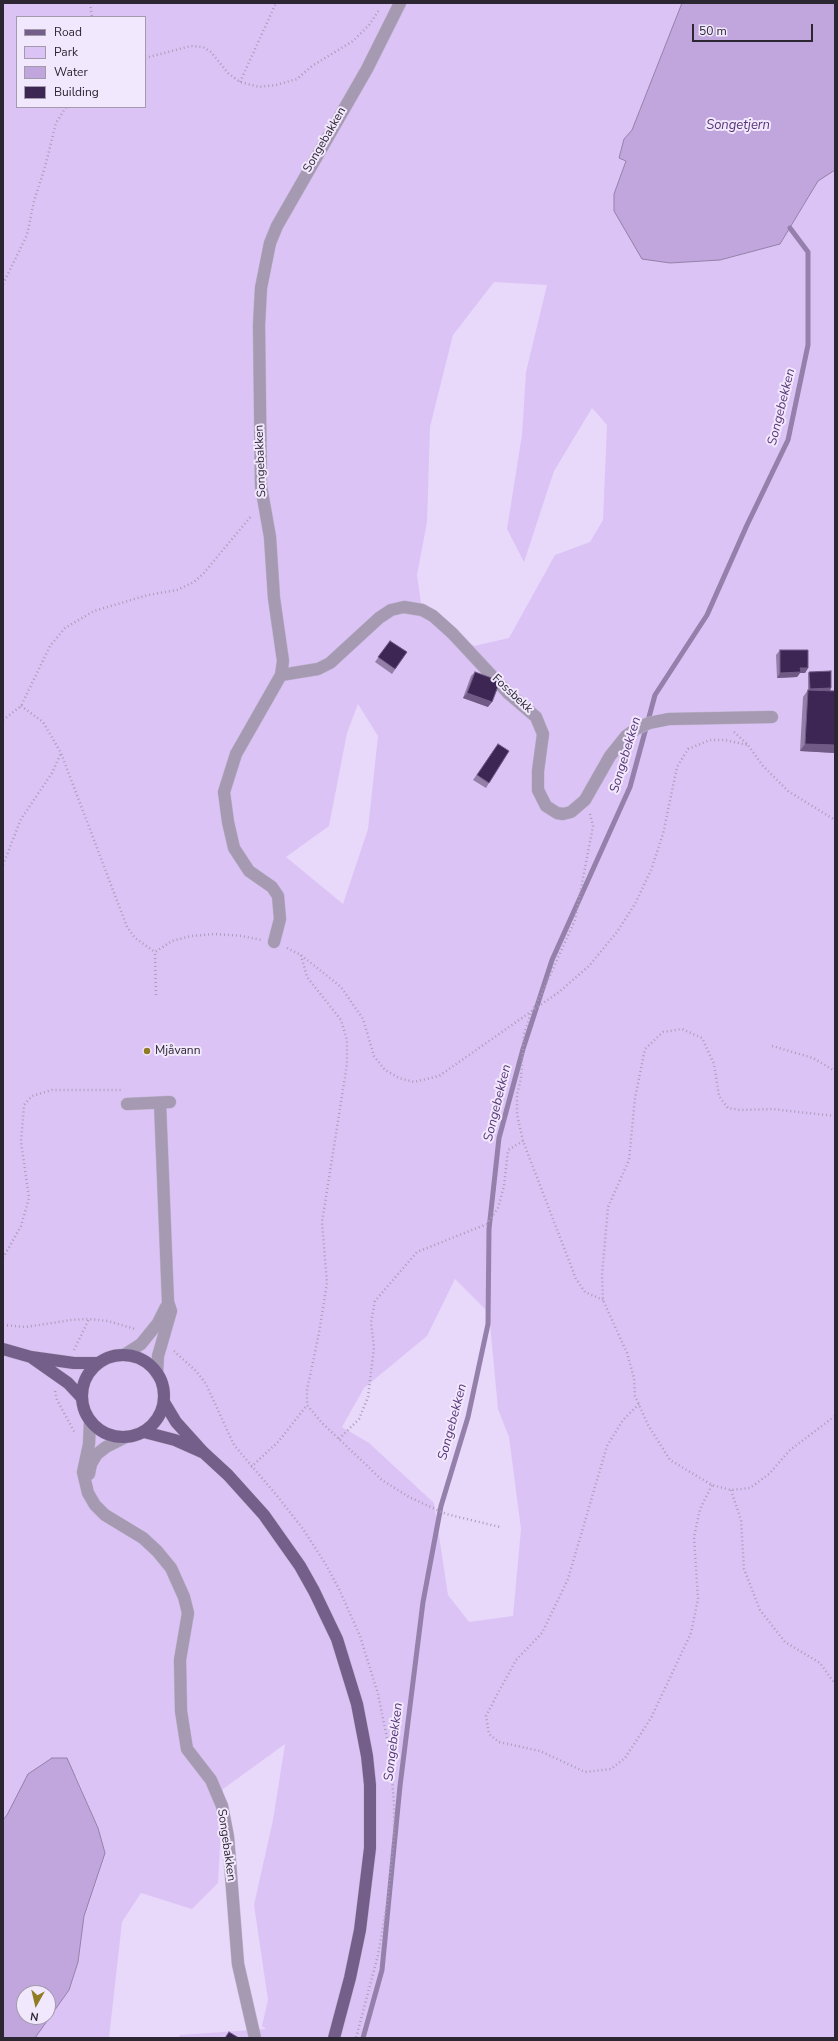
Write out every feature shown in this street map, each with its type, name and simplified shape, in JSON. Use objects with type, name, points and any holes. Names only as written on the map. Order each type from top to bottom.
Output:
[{"type":"main road","points":[[3,1349],[31,1357],[74,1363],[100,1363]]},
{"type":"main road","points":[[124,1355],[143,1360],[157,1374],[163,1387],[164,1402],[157,1419],[144,1432],[124,1438],[105,1433],[90,1422],[83,1406],[82,1398],[88,1375],[100,1363],[115,1356],[124,1355]]},
{"type":"main road","points":[[31,1357],[68,1383],[82,1398]]},
{"type":"main road","points":[[164,1402],[176,1422],[260,1510],[300,1566],[318,1598],[337,1640],[357,1704],[366,1748],[370,1785],[370,1848],[360,1930],[334,2038]]},
{"type":"main road","points":[[144,1432],[175,1440],[203,1452]]},
{"type":"street","name":"Songebakken","points":[[274,942],[280,919],[278,896],[272,887],[249,871],[234,848],[228,822],[224,792],[236,754],[281,675],[283,661],[274,598],[270,537],[263,505],[260,451],[259,325],[261,288],[270,243],[290,202],[367,69],[400,3]]},
{"type":"street","name":"Fossbekk","points":[[281,675],[318,669],[330,663],[379,618],[391,610],[404,607],[422,610],[433,616],[508,693],[536,717],[543,734],[538,771],[538,790],[546,806],[557,813],[563,814],[571,812],[585,800],[610,756],[626,736],[636,729],[649,723],[669,720],[772,717]]},
{"type":"street","points":[[127,1104],[165,1102],[168,1302],[170,1315],[158,1356],[157,1374]]},
{"type":"street","points":[[124,1355],[134,1349],[158,1324],[168,1302]]},
{"type":"street","points":[[87,1487],[83,1472],[89,1444],[90,1422]]},
{"type":"street","points":[[87,1487],[91,1464],[97,1454],[106,1447],[124,1438]]},
{"type":"street","name":"Songebakken","points":[[87,1487],[94,1505],[99,1511],[143,1538],[165,1560],[181,1587],[188,1613],[180,1660],[180,1711],[187,1749],[211,1780],[222,1806],[228,1837],[238,1964],[255,2038]]},
{"type":"path","points":[[90,3],[92,16]]},
{"type":"path","points":[[240,82],[276,3]]},
{"type":"path","points":[[146,58],[191,46],[203,47],[211,52],[228,73],[240,82],[259,87],[276,85],[297,79],[312,66],[353,41],[369,25],[380,9]]},
{"type":"path","points":[[3,284],[27,236],[34,201],[45,167],[56,123],[65,108]]},
{"type":"path","points":[[3,720],[13,714],[21,706],[50,646],[65,628],[94,611],[148,595],[177,590],[194,582],[203,574],[244,524],[263,505]]},
{"type":"path","points":[[21,706],[44,722],[61,753],[127,927],[135,938],[155,952]]},
{"type":"path","points":[[155,952],[172,941],[191,936],[242,936],[274,942],[301,955],[342,987],[363,1019],[374,1056],[385,1070],[399,1078],[414,1082],[439,1076],[531,1013],[589,966],[617,932],[635,904],[651,870],[664,834],[677,767],[684,754],[696,744],[710,740],[726,740],[748,745],[763,766],[788,791],[835,820]]},
{"type":"path","points":[[3,865],[21,819],[52,773],[61,753]]},
{"type":"path","points":[[585,800],[594,826],[575,920],[542,993],[531,1013],[524,1034],[517,1095],[517,1114],[523,1141],[576,1279],[585,1292],[603,1300]]},
{"type":"path","points":[[155,952],[156,995]]},
{"type":"path","points":[[251,1467],[279,1441],[307,1405],[307,1390],[319,1333],[327,1283],[322,1222],[347,1064],[347,1040],[340,1020],[307,977],[301,955]]},
{"type":"path","points":[[835,1116],[772,1109],[740,1110],[728,1108],[720,1096],[714,1064],[702,1038],[682,1029],[664,1032],[645,1049],[635,1098],[629,1160],[608,1207],[602,1275],[603,1300],[627,1353],[634,1378],[635,1396],[648,1425],[670,1460],[712,1485],[731,1490],[750,1488],[770,1474],[790,1450],[835,1416]]},
{"type":"path","points":[[772,1046],[813,1058],[835,1071]]},
{"type":"path","points":[[3,1258],[20,1226],[29,1198],[21,1142],[24,1105],[32,1096],[52,1090],[127,1090]]},
{"type":"path","points":[[339,1439],[359,1419],[368,1397],[374,1346],[371,1322],[375,1301],[417,1252],[487,1224],[498,1208],[504,1186],[508,1150],[523,1141]]},
{"type":"path","points":[[3,1325],[26,1327],[71,1320],[89,1319],[123,1324],[148,1335]]},
{"type":"path","points":[[161,1343],[175,1352],[197,1372],[213,1397],[234,1445],[303,1529],[339,1590],[360,1636],[370,1664],[385,1723],[392,1775],[394,1834],[387,1904],[378,1955],[356,2038]]},
{"type":"path","points":[[639,1404],[623,1420],[606,1446],[568,1579],[542,1633],[516,1660],[486,1716],[489,1734],[499,1742],[540,1751],[585,1772],[611,1769],[625,1758],[651,1718],[691,1633],[698,1599],[694,1537],[700,1509],[712,1485]]},
{"type":"path","points":[[307,1405],[322,1423],[382,1480],[408,1497],[446,1514],[500,1527]]},
{"type":"path","points":[[731,1490],[741,1520],[744,1569],[760,1610],[785,1642],[820,1663],[835,1684]]},
{"type":"green space","points":[[3,3],[682,3],[632,130],[624,139],[619,158],[626,161],[614,194],[670,263],[720,260],[780,244],[818,180],[835,170],[835,2038],[178,2038],[180,2035],[266,2029],[262,2026],[268,2000],[254,1905],[273,1820],[285,1744],[223,1789],[218,1883],[192,1909],[141,1893],[122,1922],[109,2038],[35,2038],[44,2025],[56,2025],[56,2008],[69,1990],[78,1962],[84,1916],[105,1853],[98,1828],[76,1776],[7,1815],[3,1820]],"holes":[[[494,282],[547,285],[526,372],[522,435],[507,529],[524,562],[554,471],[592,408],[607,425],[603,520],[590,542],[555,555],[509,638],[474,646],[422,610],[417,575],[427,522],[430,427],[453,335]],[[358,704],[378,736],[368,829],[343,904],[286,857],[329,826],[347,733]],[[455,1279],[489,1313],[498,1409],[509,1437],[521,1529],[513,1616],[469,1622],[448,1595],[434,1503],[369,1443],[342,1427],[364,1388],[427,1336]]]},
{"type":"water","name":"Songetjern","points":[[682,3],[835,3],[835,170],[818,181],[780,244],[720,260],[670,263],[642,259],[614,211],[614,194],[626,161],[619,158],[624,139],[632,130]]},
{"type":"water","points":[[52,1758],[67,1758],[98,1828],[105,1853],[84,1916],[78,1962],[69,1990],[56,2008],[56,1985],[16,1985],[16,2025],[44,2025],[35,2038],[3,2038],[3,1820],[28,1774]]},
{"type":"building","points":[[390,641],[407,652],[395,669],[378,657]]},
{"type":"building","points":[[780,650],[808,650],[808,668],[800,668],[801,672],[780,673]]},
{"type":"building","points":[[831,671],[831,688],[810,689],[809,672]]},
{"type":"building","points":[[475,672],[500,681],[492,702],[467,693]]},
{"type":"building","points":[[808,690],[835,691],[835,745],[805,744]]},
{"type":"building","points":[[498,744],[509,751],[489,783],[477,775]]},
{"type":"building","points":[[229,2032],[239,2038],[225,2038]]},
{"type":"waterway","name":"Songebekken","points":[[363,2038],[382,1970],[400,1786],[423,1602],[441,1506],[468,1417],[488,1324],[489,1229],[499,1138],[523,1049],[552,960],[630,787],[655,695],[707,615],[747,525],[788,440],[808,345],[808,252],[790,228]]},
{"type":"place","name":"Mjåvann","points":[[147,1051]]}]
